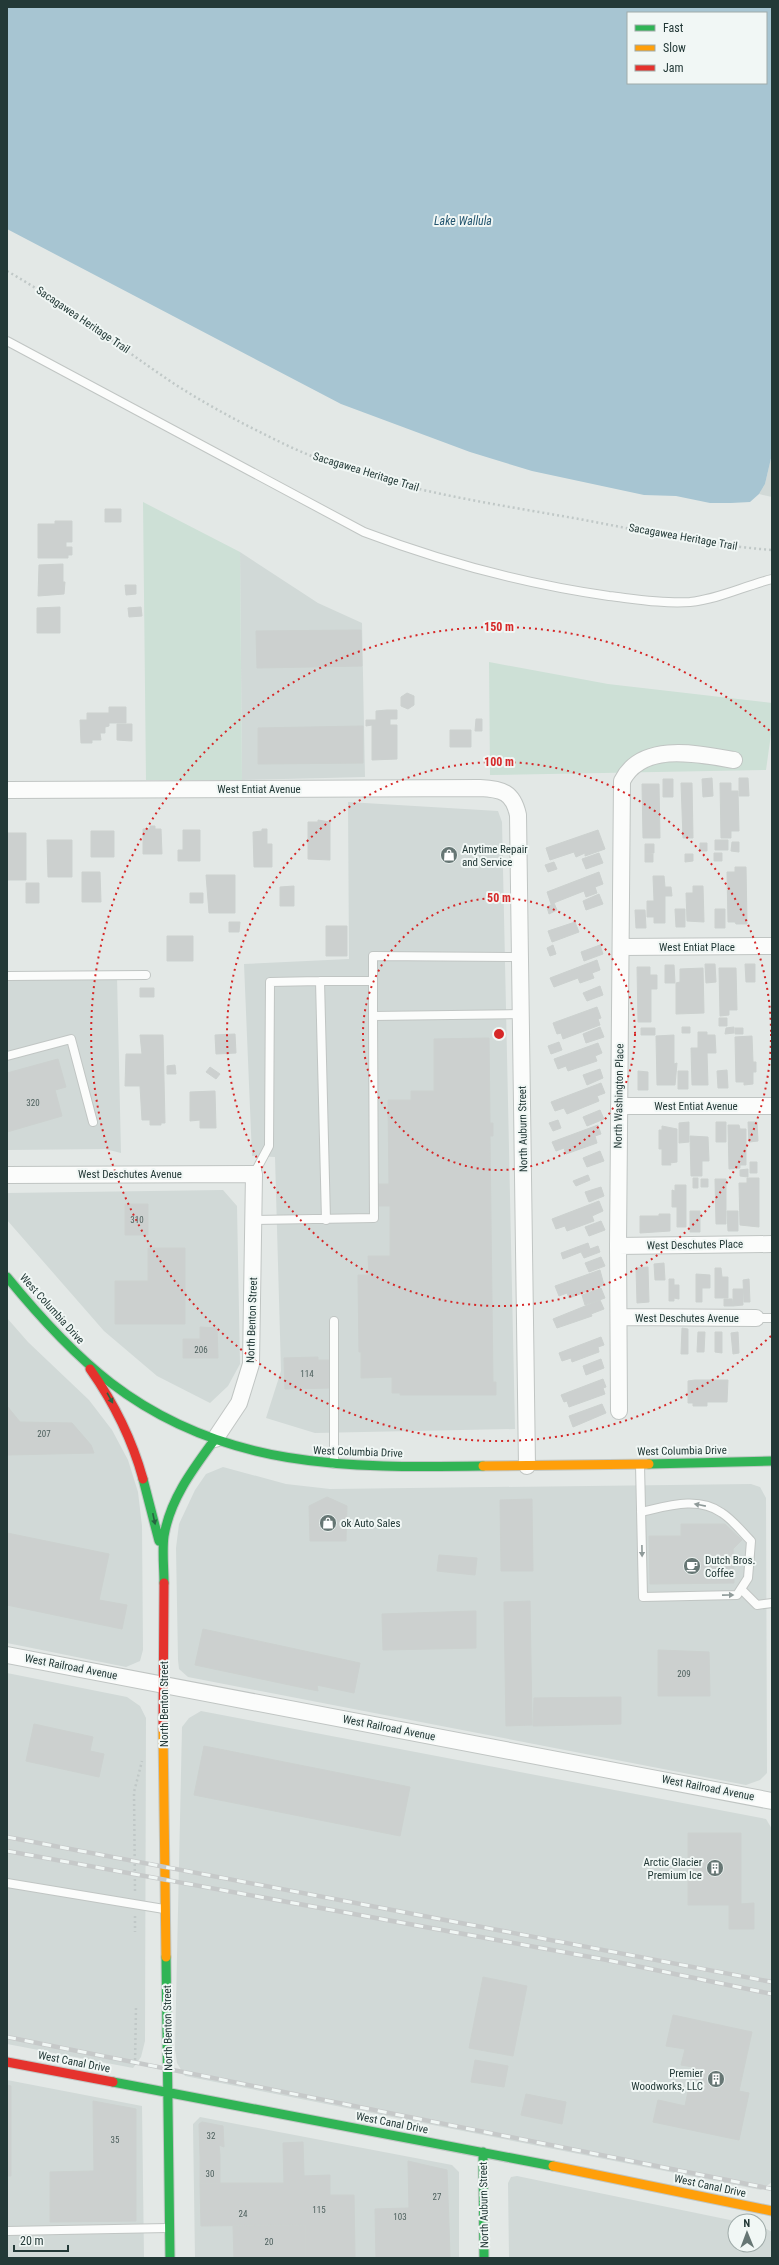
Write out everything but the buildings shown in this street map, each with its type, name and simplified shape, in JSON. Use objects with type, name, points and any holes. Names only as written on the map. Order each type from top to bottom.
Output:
[{"type":"street","name":"North Washington Place","points":[[620,1411],[618,1246],[622,781],[627,772],[634,765],[646,758],[663,754],[708,755],[734,760]]},
{"type":"street","name":"West Entiat Avenue","points":[[7,790],[480,788],[496,789],[510,796]]},
{"type":"street","name":"North Auburn Street","points":[[510,796],[516,803],[518,815],[527,1466]]},
{"type":"street","name":"West Entiat Place","points":[[621,947],[772,946]]},
{"type":"street","name":"West Entiat Avenue","points":[[619,1106],[772,1106]]},
{"type":"street","name":"West Deschutes Avenue","points":[[7,1175],[254,1174]]},
{"type":"street","name":"North Benton Street","points":[[170,2258],[163,1558],[165,1527],[172,1504],[183,1483],[239,1403],[251,1364],[254,1174]]},
{"type":"street","name":"West Deschutes Place","points":[[618,1246],[772,1244]]},
{"type":"street","name":"West Columbia Drive","points":[[7,1277],[50,1329],[88,1365],[114,1386],[147,1408],[187,1430],[286,1459],[334,1464],[527,1466],[772,1461]]},
{"type":"street","name":"West Deschutes Avenue","points":[[619,1318],[756,1318]]},
{"type":"street","points":[[88,1365],[111,1400],[134,1448],[148,1492],[163,1558]]},
{"type":"street","name":"West Railroad Avenue","points":[[7,1655],[772,1801]]},
{"type":"street","name":"West Canal Drive","points":[[7,2062],[483,2152],[772,2211]]},
{"type":"street","name":"North Auburn Street","points":[[483,2152],[484,2258]]},
{"type":"lane","points":[[7,341],[364,532],[426,555],[494,574],[572,590],[643,600],[689,602],[707,600],[772,579]]},
{"type":"lane","points":[[254,1220],[374,1218],[373,956],[520,958]]},
{"type":"lane","points":[[7,976],[146,975]]},
{"type":"lane","points":[[320,981],[326,1220]]},
{"type":"lane","points":[[254,1174],[269,1146],[270,982],[373,981]]},
{"type":"lane","points":[[373,1016],[521,1014]]},
{"type":"lane","points":[[7,1056],[70,1039],[92,1122]]},
{"type":"lane","points":[[756,1318],[772,1318]]},
{"type":"lane","points":[[334,1321],[334,1464]]},
{"type":"lane","points":[[640,1464],[641,1512],[644,1597],[737,1595],[748,1578],[751,1541],[722,1513],[701,1504],[680,1504],[641,1512]]},
{"type":"lane","points":[[741,1589],[757,1605],[772,1603]]},
{"type":"lane","points":[[7,1883],[167,1910]]},
{"type":"lane","points":[[7,2230],[170,2228]]},
{"type":"path","name":"Sacagawea Heritage Trail","points":[[7,271],[63,304],[175,384],[205,403],[280,442],[312,456],[392,482],[442,494],[708,542],[772,550]]},
{"type":"path","points":[[135,1932],[134,1792],[142,1761]]},
{"type":"path","points":[[135,2065],[136,2007]]},
{"type":"shaded area","points":[[772,454],[772,497],[759,494],[765,484]]},
{"type":"shaded area","points":[[240,552],[318,603],[362,623],[365,777],[242,780]]},
{"type":"shaded area","points":[[348,802],[498,811],[502,822],[515,1429],[315,1433],[266,1418],[281,1371],[275,1157],[252,1156],[244,964],[349,959]]},
{"type":"shaded area","points":[[117,976],[121,1153],[105,1149],[7,1150],[7,977]]},
{"type":"shaded area","points":[[223,1190],[237,1206],[240,1364],[228,1386],[210,1403],[157,1376],[104,1331],[7,1220],[7,1193]]},
{"type":"shaded area","points":[[7,1318],[28,1342],[89,1400],[112,1430],[128,1460],[138,1492],[142,1526],[143,1650],[140,1661],[126,1667],[7,1643]]},
{"type":"shaded area","points":[[223,1467],[286,1484],[330,1489],[751,1484],[760,1487],[766,1498],[767,1773],[760,1780],[746,1785],[188,1677],[179,1669],[178,1660],[176,1548],[179,1524],[195,1490],[206,1474]]},
{"type":"shaded area","points":[[7,1673],[127,1697],[140,1706],[146,1718],[145,2041],[141,2057],[133,2068],[7,2044]]},
{"type":"shaded area","points":[[201,1711],[766,1819],[772,1829],[772,2182],[761,2190],[185,2076],[177,2063],[175,2049],[182,1727],[189,1718]]},
{"type":"shaded area","points":[[7,2080],[142,2106],[144,2258],[7,2258]]},
{"type":"shaded area","points":[[200,2117],[452,2165],[459,2172],[459,2258],[195,2258],[193,2124]]},
{"type":"shaded area","points":[[517,2176],[727,2219],[727,2253],[767,2253],[767,2229],[772,2232],[772,2258],[509,2258],[508,2183],[511,2177]]},
{"type":"green space","points":[[143,502],[240,552],[242,780],[146,780]]},
{"type":"green space","points":[[489,662],[608,684],[772,703],[772,727],[766,770],[490,775]]},
{"type":"water","name":"Lake Wallula","points":[[7,7],[772,7],[772,454],[765,484],[759,494],[750,502],[710,503],[676,496],[644,495],[532,471],[470,452],[341,404],[7,229]]},
{"type":"railway","points":[[7,1837],[772,1982]]},
{"type":"railway","points":[[7,1851],[607,1960],[772,1994]]},
{"type":"railway","points":[[7,2037],[772,2189]]},
{"type":"traffic: fast","points":[[7,1277],[56,1333],[96,1371],[111,1383],[154,1411],[197,1433],[242,1448],[288,1458],[383,1466],[483,1466]]},
{"type":"traffic: fast","points":[[164,1583],[164,1536],[171,1509],[184,1485],[215,1439]]},
{"type":"traffic: fast","points":[[649,1464],[772,1461]]},
{"type":"traffic: fast","points":[[143,1479],[159,1541]]},
{"type":"traffic: fast","points":[[166,1957],[170,2258]]},
{"type":"traffic: fast","points":[[113,2082],[553,2166]]},
{"type":"traffic: fast","points":[[483,2152],[484,2258]]},
{"type":"traffic: slow","points":[[483,1466],[649,1464]]},
{"type":"traffic: slow","points":[[163,1729],[166,1957]]},
{"type":"traffic: slow","points":[[553,2166],[772,2211]]},
{"type":"traffic: jam","points":[[90,1369],[107,1395],[128,1436],[143,1479]]},
{"type":"traffic: jam","points":[[163,1729],[164,1583]]},
{"type":"traffic: jam","points":[[7,2062],[113,2082]]},
{"type":"place","name":"Anytime Repair and Service","points":[[449,855]]},
{"type":"place","name":"ok Auto Sales","points":[[328,1523]]},
{"type":"place","name":"Dutch Bros. Coffee","points":[[692,1566]]},
{"type":"place","name":"Arctic Glacier Premium Ice","points":[[715,1868]]},
{"type":"place","name":"Premier Woodworks, LLC","points":[[716,2079]]}]
